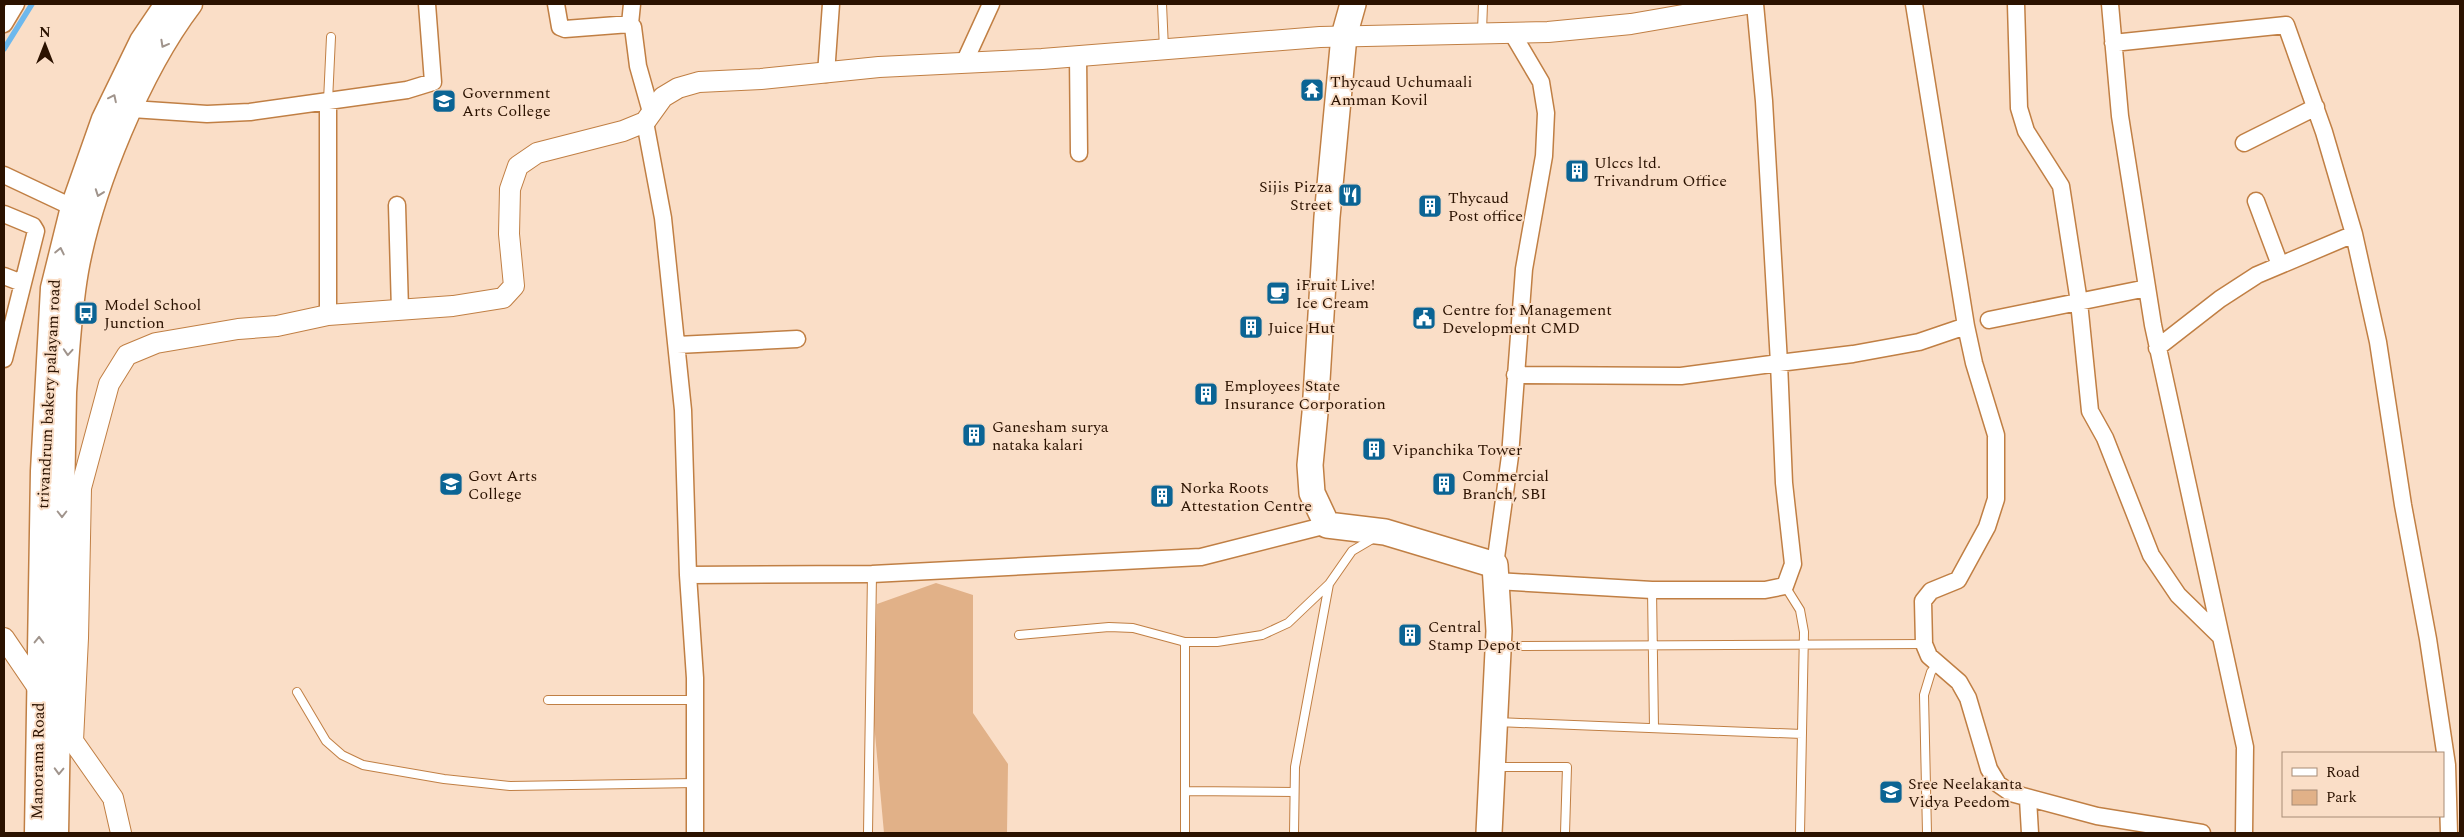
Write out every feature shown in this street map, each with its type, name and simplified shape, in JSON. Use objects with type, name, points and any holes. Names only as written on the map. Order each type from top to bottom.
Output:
[{"type":"main road","name":"trivandrum bakery palayam road","points":[[38,689],[42,471],[52,288],[72,207],[103,119],[141,41],[166,4]]},
{"type":"main road","points":[[57,833],[62,509],[70,327],[77,270],[93,210],[114,151],[132,109],[144,82],[176,24],[191,4]]},
{"type":"main road","points":[[1335,4],[1344,36]]},
{"type":"main road","points":[[1353,4],[1344,36],[1327,217],[1310,465],[1312,493],[1327,525],[1385,532],[1496,573],[1499,646],[1489,833]]},
{"type":"main road","name":"Manorama Road","points":[[36,833],[38,689]]},
{"type":"street","points":[[132,109],[207,114],[250,112],[407,90],[433,82],[428,4]]},
{"type":"street","points":[[556,4],[560,27],[565,29],[630,24]]},
{"type":"street","points":[[632,4],[630,24],[633,28],[663,218],[683,410],[688,575],[695,700],[695,833]]},
{"type":"street","points":[[826,74],[831,4]]},
{"type":"street","points":[[964,62],[990,4]]},
{"type":"street","points":[[73,740],[82,488],[109,384],[127,355],[156,343],[238,329],[277,326],[328,315],[453,306],[503,298],[514,286],[509,234],[510,189],[518,166],[537,152],[623,131],[648,117],[663,97],[678,88],[699,82],[826,74],[879,67],[1078,56],[1344,36],[1548,32],[1631,24],[1747,4]]},
{"type":"street","points":[[1512,33],[1541,82],[1546,113],[1544,156],[1524,269],[1510,456],[1496,573],[1652,590],[1765,590],[1785,586],[1793,564],[1784,482],[1764,101],[1755,4]]},
{"type":"street","points":[[1914,4],[1966,326],[1974,363],[1996,435],[1996,499],[1986,527],[1958,580],[1931,591],[1923,601],[1924,644],[1929,656],[1958,682],[1968,698],[1989,769],[1998,784],[2011,793],[2097,816],[2202,833]]},
{"type":"street","points":[[2016,4],[2019,108],[2026,131],[2061,186],[2079,302],[2090,411],[2105,438],[2151,555],[2178,595],[2219,635]]},
{"type":"street","points":[[2110,4],[2120,116],[2157,348],[2245,748],[2244,833]]},
{"type":"street","points":[[2113,44],[2286,25],[2316,107],[2354,234],[2378,342],[2428,639],[2447,765],[2449,833]]},
{"type":"street","points":[[1078,56],[1079,152]]},
{"type":"street","points":[[328,101],[328,315]]},
{"type":"street","points":[[2244,143],[2316,107]]},
{"type":"street","points":[[4,175],[72,207]]},
{"type":"street","points":[[2256,201],[2280,265]]},
{"type":"street","points":[[397,205],[400,310]]},
{"type":"street","points":[[4,214],[33,226],[36,231],[6,336],[8,348],[4,359]]},
{"type":"street","points":[[2157,348],[2220,299],[2257,275],[2354,234]]},
{"type":"street","points":[[4,276],[22,283]]},
{"type":"street","points":[[1989,320],[2147,288]]},
{"type":"street","points":[[1515,375],[1681,376],[1919,342],[1966,326]]},
{"type":"street","points":[[677,345],[796,339]]},
{"type":"street","points":[[688,575],[872,574],[1200,557],[1327,525]]},
{"type":"street","points":[[4,638],[113,798],[121,833]]},
{"type":"street","points":[[2028,799],[2030,833]]},
{"type":"lane","points":[[1162,4],[1164,49]]},
{"type":"lane","points":[[1482,34],[1483,4]]},
{"type":"lane","points":[[328,101],[330,37]]},
{"type":"lane","points":[[1019,635],[1109,627],[1133,628],[1185,642],[1217,642],[1262,635],[1288,623],[1329,584],[1352,551],[1385,532]]},
{"type":"lane","points":[[868,833],[872,574]]},
{"type":"lane","points":[[1294,833],[1295,767],[1329,584]]},
{"type":"lane","points":[[1785,586],[1800,610],[1804,645],[1800,833]]},
{"type":"lane","points":[[1652,590],[1654,728]]},
{"type":"lane","points":[[1185,642],[1185,833]]},
{"type":"lane","points":[[1499,646],[1924,644]]},
{"type":"lane","points":[[1927,833],[1924,695],[1931,672],[1938,663]]},
{"type":"lane","points":[[297,692],[326,741],[342,755],[363,765],[444,779],[510,786],[695,783]]},
{"type":"lane","points":[[548,700],[695,700]]},
{"type":"lane","points":[[1496,722],[1802,734]]},
{"type":"lane","points":[[1494,767],[1567,767],[1565,833]]},
{"type":"lane","points":[[1185,791],[1294,792]]},
{"type":"green space","points":[[936,583],[973,595],[973,713],[1008,764],[1007,833],[884,833],[873,712],[877,604]]},
{"type":"waterway","points":[[4,49],[32,4]]},
{"type":"place","name":"Thycaud Uchumaali Amman Kovil","points":[[1312,90]]},
{"type":"place","name":"Government Arts College","points":[[444,101]]},
{"type":"place","name":"Ulccs ltd. Trivandrum Office","points":[[1577,171]]},
{"type":"place","name":"Sijis Pizza Street","points":[[1350,195]]},
{"type":"place","name":"Thycaud Post office","points":[[1430,206]]},
{"type":"place","name":"iFruit Live! Ice Cream","points":[[1278,293]]},
{"type":"place","name":"Model School Junction","points":[[86,313]]},
{"type":"place","name":"Centre for Management Development CMD","points":[[1424,318]]},
{"type":"place","name":"Juice Hut","points":[[1251,327]]},
{"type":"place","name":"Employees State Insurance Corporation","points":[[1206,394]]},
{"type":"place","name":"Ganesham surya nataka kalari","points":[[974,435]]},
{"type":"place","name":"Vipanchika Tower","points":[[1374,449]]},
{"type":"place","name":"Govt Arts College","points":[[451,484]]},
{"type":"place","name":"Commercial Branch, SBI","points":[[1444,484]]},
{"type":"place","name":"Norka Roots Attestation Centre","points":[[1162,496]]},
{"type":"place","name":"Central Stamp Depot","points":[[1410,635]]},
{"type":"place","name":"Sree Neelakanta Vidya Peedom","points":[[1891,792]]}]
